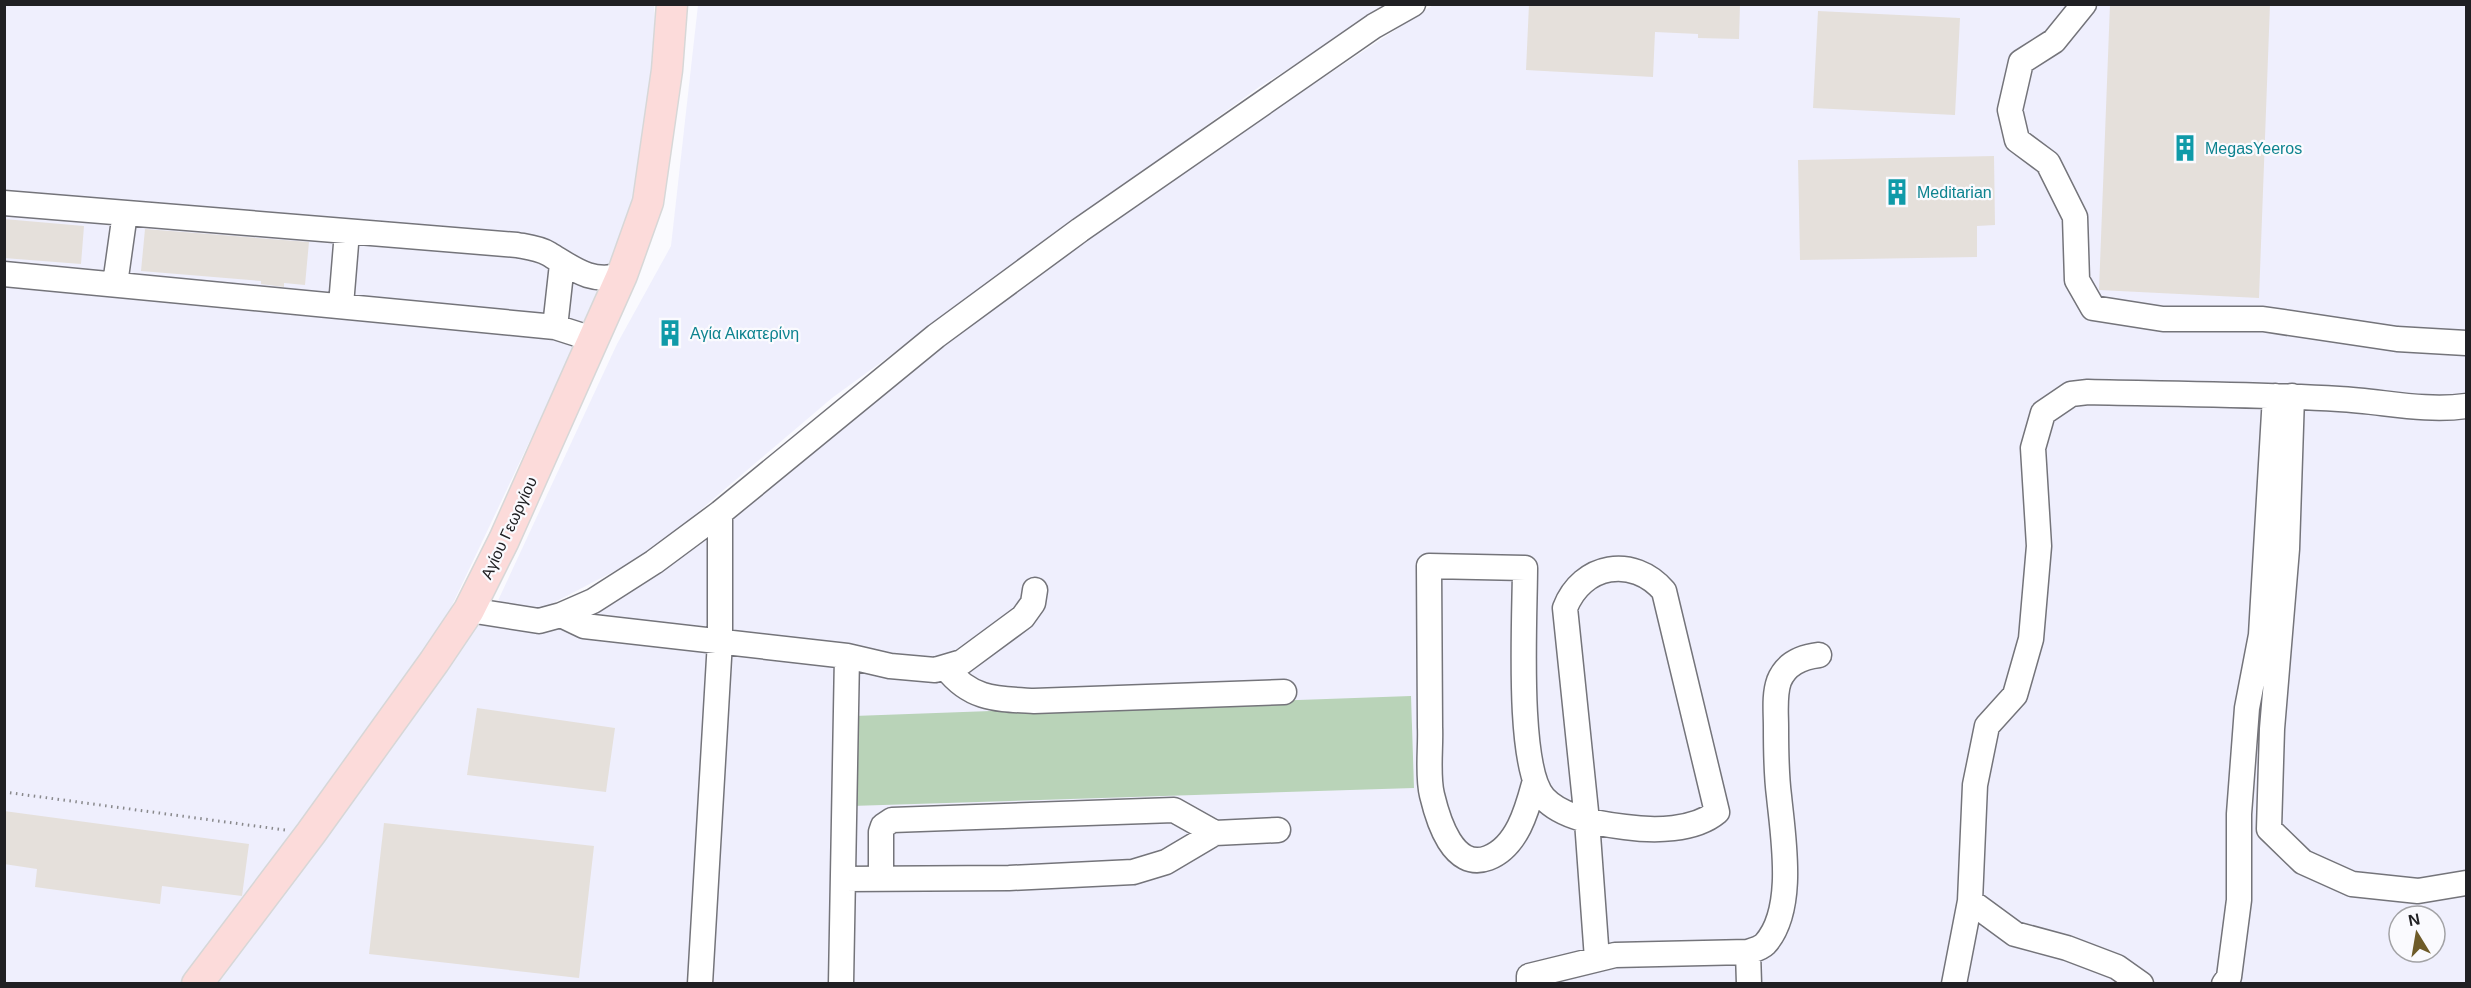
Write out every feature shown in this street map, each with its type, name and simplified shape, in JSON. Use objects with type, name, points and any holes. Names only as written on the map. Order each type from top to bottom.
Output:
[{"type":"main road","name":"Αγίου Γεωργίου","points":[[197,984],[311,833],[469,610],[504,540],[622,275],[648,202],[667,70],[672,4]]},
{"type":"street","points":[[469,610],[539,621],[561,615],[592,601],[654,562],[720,513],[936,336],[1080,230],[1374,26],[1413,4]]},
{"type":"street","points":[[2084,4],[2054,41],[2021,62],[2010,110],[2017,140],[2048,163],[2075,217],[2077,279],[2093,308],[2163,319],[2263,319],[2397,339],[2466,343]]},
{"type":"street","points":[[4,203],[517,245],[549,254],[562,264],[606,280],[622,275]]},
{"type":"street","points":[[115,284],[125,213]]},
{"type":"street","points":[[341,305],[347,232]]},
{"type":"street","points":[[555,327],[562,264]]},
{"type":"street","points":[[4,274],[555,327],[580,335],[592,344]]},
{"type":"street","points":[[1954,984],[1970,901],[1974,785],[1987,726],[2015,695],[2031,639],[2039,546],[2033,448],[2043,413],[2071,394],[2088,392],[2284,396],[2356,400],[2441,410],[2466,406]]},
{"type":"street","points":[[2284,396],[2287,549],[2272,729],[2269,829],[2303,862],[2352,884],[2418,891],[2466,883]]},
{"type":"street","points":[[2224,984],[2229,977],[2239,900],[2239,814],[2247,708],[2261,635],[2284,396]]},
{"type":"street","points":[[700,984],[720,641],[720,513]]},
{"type":"street","points":[[1534,783],[1526,813],[1514,834],[1496,855],[1482,860],[1468,859],[1457,853],[1448,839],[1431,794],[1429,566],[1525,568],[1525,702],[1528,746],[1534,783],[1545,799],[1587,821],[1624,827],[1663,828],[1706,820],[1717,812],[1664,591],[1648,576],[1627,568],[1604,569],[1584,580],[1569,597],[1565,608],[1587,821],[1597,959]]},
{"type":"street","points":[[561,615],[584,626],[847,656],[909,669],[946,669],[962,662],[1023,617],[1032,603],[1035,590]]},
{"type":"street","points":[[1529,984],[1529,976],[1616,955],[1748,952],[1764,946],[1775,929],[1785,874],[1776,745],[1776,704],[1779,680],[1793,662],[1803,656],[1819,655]]},
{"type":"street","points":[[841,984],[847,656]]},
{"type":"street","points":[[946,669],[959,684],[979,695],[1004,699],[1034,701],[1284,692]]},
{"type":"street","points":[[881,879],[881,832],[883,826],[892,820],[1174,810],[1215,833]]},
{"type":"street","points":[[843,879],[1009,878],[1133,872],[1166,862],[1215,833],[1278,830]]},
{"type":"street","points":[[1970,901],[2015,934],[2097,959],[2117,968],[2141,984]]},
{"type":"street","points":[[1748,952],[1749,984]]},
{"type":"path","points":[[4,792],[311,833]]},
{"type":"shaded area","points":[[5,5],[654,5],[657,66],[649,162],[621,248],[447,616],[556,629],[654,577],[951,338],[1211,152],[1433,5],[2466,5],[2466,983],[5,984]]},
{"type":"shaded area","points":[[698,5],[1391,5],[1259,87],[832,398],[651,552],[530,615],[495,607],[617,344],[671,246]]},
{"type":"green space","points":[[1411,696],[1414,788],[851,806],[854,716]]},
{"type":"building","points":[[1529,4],[1740,4],[1739,39],[1698,38],[1698,34],[1655,32],[1653,77],[1526,70]]},
{"type":"building","name":"MegasYeeros","points":[[2110,4],[2270,4],[2259,298],[2099,290]]},
{"type":"building","points":[[1818,11],[1960,18],[1955,115],[1813,108]]},
{"type":"building","name":"Meditarian","points":[[1994,156],[1995,225],[1977,226],[1977,257],[1800,260],[1798,160]]},
{"type":"building","points":[[4,219],[84,226],[81,264],[4,258]]},
{"type":"building","points":[[145,229],[309,242],[305,285],[284,283],[284,287],[261,284],[261,281],[141,271]]},
{"type":"building","points":[[477,708],[615,728],[606,792],[467,775]]},
{"type":"building","points":[[4,811],[249,844],[242,896],[162,886],[160,904],[35,887],[37,869],[4,864]]},
{"type":"building","points":[[384,823],[594,846],[579,978],[369,954]]},
{"type":"place","name":"MegasYeeros","points":[[2185,148]]},
{"type":"place","name":"Meditarian","points":[[1897,192]]},
{"type":"place","name":"Αγία Αικατερίνη","points":[[670,333]]}]
